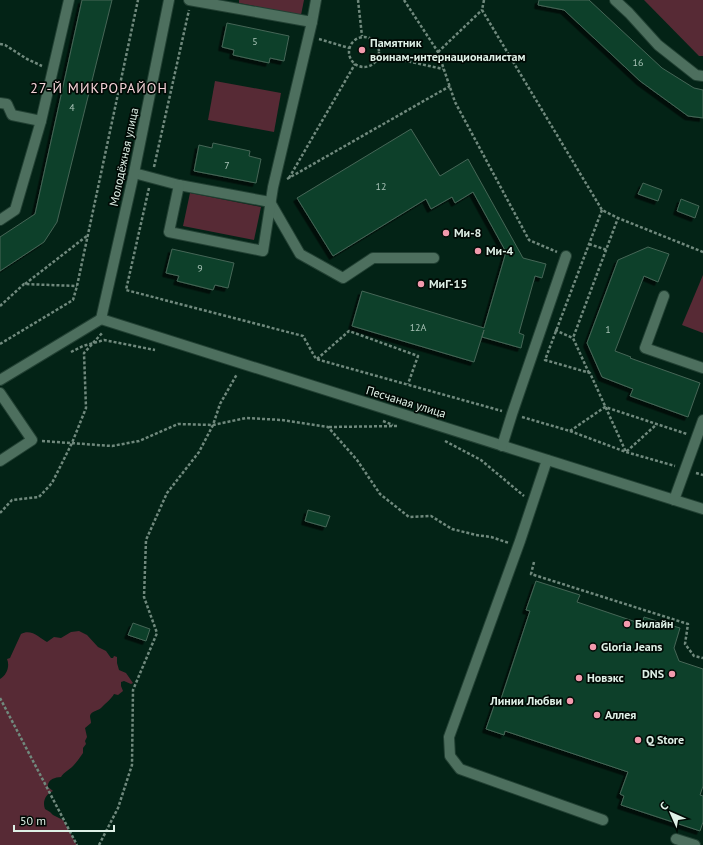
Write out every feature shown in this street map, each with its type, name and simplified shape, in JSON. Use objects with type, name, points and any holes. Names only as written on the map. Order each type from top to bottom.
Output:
[{"type":"street","points":[[0,220],[15,210],[53,71],[69,0]]},
{"type":"street","name":"Молодёжная улица","points":[[101,319],[134,173],[169,0]]},
{"type":"street","points":[[190,0],[228,3],[312,22]]},
{"type":"street","points":[[179,185],[169,232],[264,250],[270,202],[309,37],[316,0]]},
{"type":"street","points":[[615,0],[658,45],[696,74],[703,76]]},
{"type":"street","points":[[0,103],[7,104],[12,114],[40,121]]},
{"type":"street","points":[[134,173],[179,185],[270,202],[300,254],[343,278],[373,258],[434,258]]},
{"type":"street","points":[[502,446],[566,256]]},
{"type":"street","points":[[664,296],[645,348],[703,368]]},
{"type":"street","points":[[0,380],[101,319]]},
{"type":"street","name":"Песчаная улица","points":[[101,319],[703,509]]},
{"type":"street","points":[[0,393],[32,440],[0,461]]},
{"type":"street","points":[[674,500],[703,420]]},
{"type":"street","points":[[547,460],[449,737],[450,756],[460,769],[603,820]]},
{"type":"street","points":[[676,838],[695,845]]},
{"type":"path","points":[[0,344],[73,300],[138,0]]},
{"type":"path","points":[[190,0],[152,178],[126,290],[303,336]]},
{"type":"path","points":[[358,0],[362,36]]},
{"type":"path","points":[[404,0],[438,52],[455,102],[529,240],[566,256]]},
{"type":"path","points":[[438,52],[482,10],[484,0]]},
{"type":"path","points":[[482,10],[602,210],[618,218],[703,252]]},
{"type":"path","points":[[362,36],[373,39],[377,43],[379,49],[377,60],[373,65],[367,67],[361,67],[355,64],[351,60],[349,54],[349,48],[352,42],[356,38],[362,36]]},
{"type":"path","points":[[309,37],[349,48]]},
{"type":"path","points":[[0,44],[53,71]]},
{"type":"path","points":[[379,55],[444,69]]},
{"type":"path","points":[[288,179],[355,64]]},
{"type":"path","points":[[273,188],[450,86]]},
{"type":"path","points":[[590,373],[545,360],[602,210]]},
{"type":"path","points":[[573,338],[618,218]]},
{"type":"path","points":[[0,306],[24,284],[88,235]]},
{"type":"path","points":[[589,244],[606,250]]},
{"type":"path","points":[[24,284],[77,286]]},
{"type":"path","points":[[0,513],[12,500],[39,497],[52,483],[72,443],[86,408],[84,353],[112,323]]},
{"type":"path","points":[[543,325],[573,338],[626,452],[657,424]]},
{"type":"path","points":[[316,359],[349,331],[418,356],[408,384]]},
{"type":"path","points":[[64,355],[83,346],[104,340],[156,350]]},
{"type":"path","points":[[99,845],[118,808],[132,764],[133,690],[157,634],[144,597],[146,540],[167,493],[199,452],[213,425],[220,404],[242,364]]},
{"type":"path","points":[[605,406],[692,436]]},
{"type":"path","points":[[570,431],[605,406]]},
{"type":"path","points":[[32,440],[112,446],[139,441],[178,424],[213,425],[246,418],[282,420],[328,427],[398,426]]},
{"type":"path","points":[[380,420],[404,428]]},
{"type":"path","points":[[328,427],[357,460],[380,494],[409,517],[431,516],[452,529],[491,537],[517,546]]},
{"type":"path","points":[[456,443],[441,439],[481,460],[533,503]]},
{"type":"path","points":[[534,562],[531,574],[688,624],[685,644],[694,656],[703,658]]},
{"type":"path","points":[[0,698],[76,845]]},
{"type":"shaded area","points":[[239,0],[304,0],[301,15],[239,3]]},
{"type":"shaded area","points":[[644,0],[703,0],[703,56],[699,56]]},
{"type":"shaded area","points":[[215,81],[281,93],[274,132],[208,120]]},
{"type":"shaded area","points":[[190,193],[261,207],[254,240],[183,226]]},
{"type":"shaded area","points":[[703,275],[703,333],[682,325]]},
{"type":"shaded area","points":[[79,631],[87,635],[98,647],[106,651],[111,658],[114,656],[117,657],[119,670],[126,673],[133,683],[131,684],[124,681],[121,682],[123,691],[118,695],[114,694],[101,708],[91,714],[91,723],[85,728],[87,737],[85,741],[86,744],[83,748],[83,753],[61,777],[52,779],[49,782],[48,787],[53,791],[45,798],[45,809],[63,820],[77,845],[0,845],[0,679],[7,670],[7,659],[10,658],[21,634],[25,632],[35,634],[47,642],[54,637],[61,638],[71,632]]},
{"type":"building","points":[[82,0],[112,0],[57,222],[44,242],[0,271],[0,237],[35,214]]},
{"type":"building","points":[[539,0],[589,0],[662,68],[694,88],[703,90],[703,118],[688,116],[640,81],[564,10],[538,5]]},
{"type":"building","points":[[227,23],[289,36],[284,61],[270,58],[269,63],[233,55],[234,50],[222,47]]},
{"type":"building","points":[[411,129],[440,176],[468,159],[523,258],[546,264],[542,278],[535,276],[519,333],[524,335],[521,348],[482,337],[484,330],[474,362],[352,326],[362,291],[484,328],[506,252],[473,192],[455,203],[452,197],[431,209],[426,199],[333,256],[297,198]]},
{"type":"building","points":[[213,143],[250,151],[249,156],[261,159],[256,183],[194,171],[199,145],[212,148]]},
{"type":"building","points":[[643,183],[662,190],[658,201],[638,194]]},
{"type":"building","points":[[681,199],[699,206],[695,218],[677,211]]},
{"type":"building","points":[[648,247],[669,254],[658,282],[644,276],[615,351],[631,357],[630,358],[700,383],[688,417],[630,396],[633,389],[602,377],[587,343],[618,260]]},
{"type":"building","points":[[172,249],[234,263],[228,288],[215,285],[213,290],[177,281],[179,276],[166,273]]},
{"type":"building","points":[[308,510],[330,516],[326,527],[305,521]]},
{"type":"building","name":"Аллея","points":[[536,581],[580,595],[577,602],[642,624],[644,617],[680,628],[674,648],[679,661],[703,669],[703,786],[700,795],[703,796],[703,822],[700,831],[621,805],[624,796],[620,794],[628,772],[505,731],[504,735],[486,729],[496,700],[500,702],[530,611],[526,610]]},
{"type":"building","points":[[133,623],[150,629],[146,641],[128,635]]},
{"type":"place","name":"Памятник воинам-интернационалистам","points":[[362,50]]},
{"type":"place","name":"Ми-8","points":[[446,233]]},
{"type":"place","name":"Ми-4","points":[[478,251]]},
{"type":"place","name":"МиГ-15","points":[[421,284]]},
{"type":"place","name":"Билайн","points":[[627,624]]},
{"type":"place","name":"Gloria Jeans","points":[[593,647]]},
{"type":"place","name":"DNS","points":[[672,674]]},
{"type":"place","name":"Новэкс","points":[[579,678]]},
{"type":"place","name":"Линии Любви","points":[[570,701]]},
{"type":"place","name":"Аллея","points":[[597,715]]},
{"type":"place","name":"Q Store","points":[[638,740]]},
{"type":"district","name":"27-Й МИКРОРАЙОН","points":[[99,88]]}]
